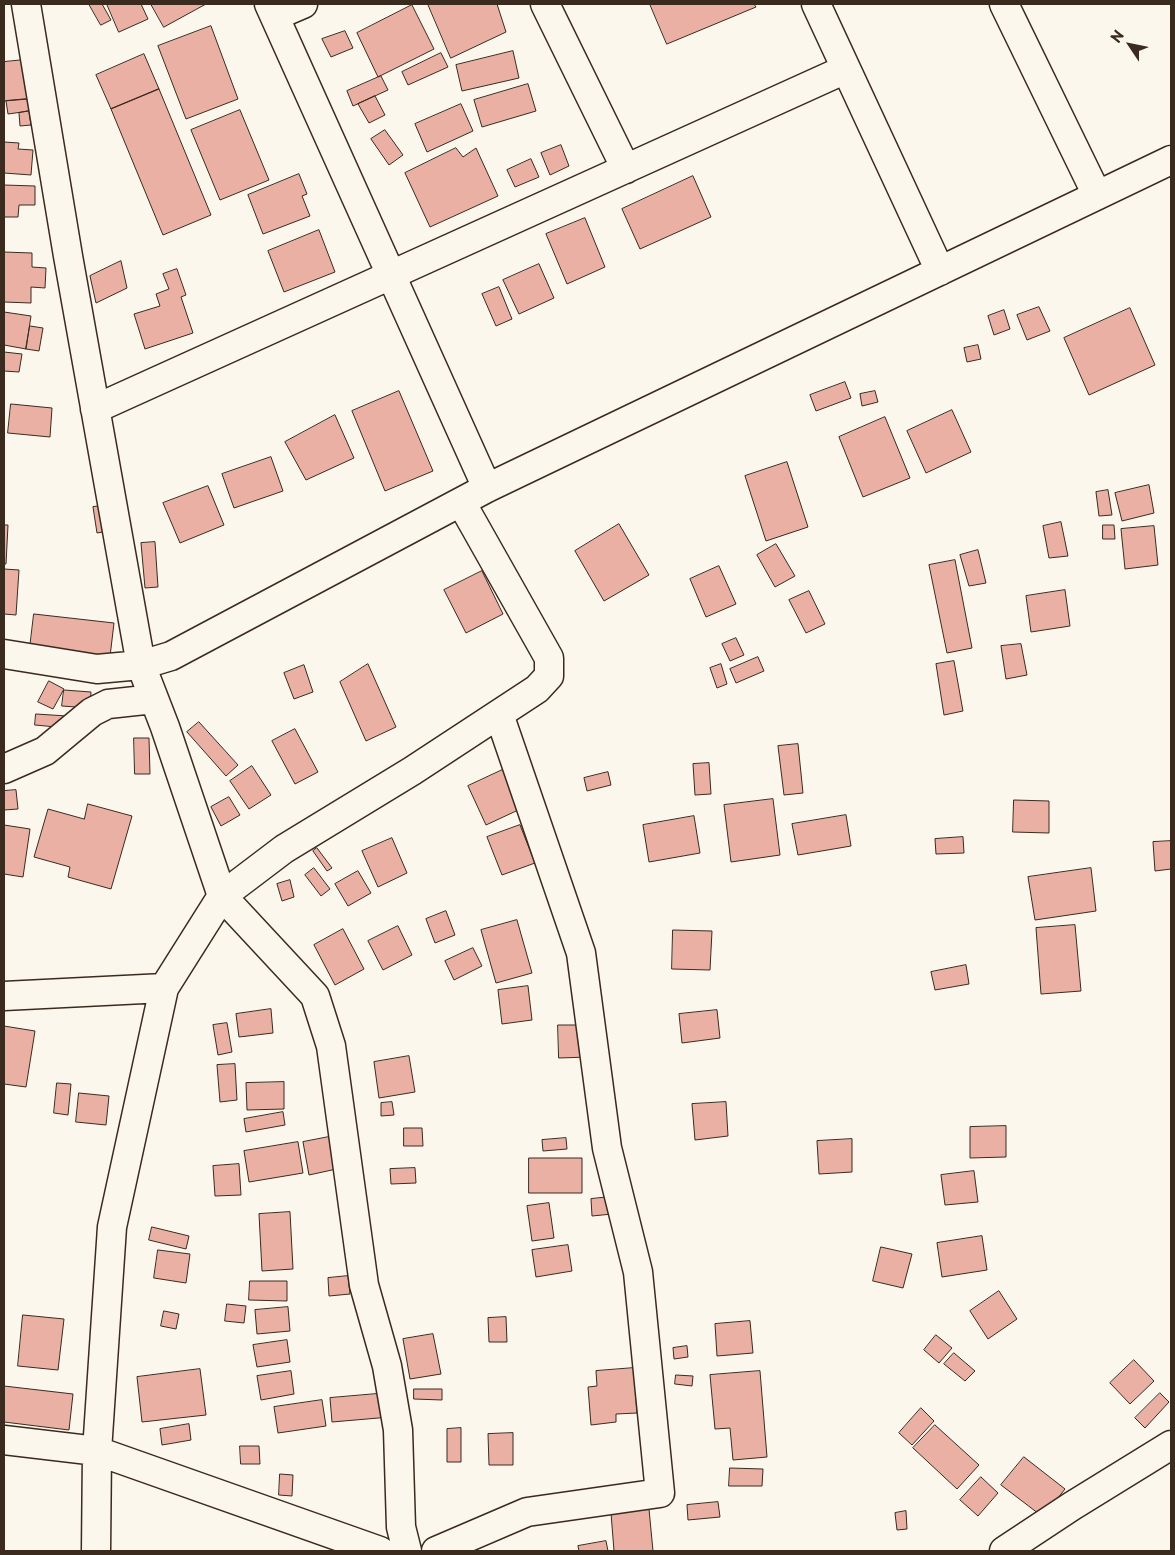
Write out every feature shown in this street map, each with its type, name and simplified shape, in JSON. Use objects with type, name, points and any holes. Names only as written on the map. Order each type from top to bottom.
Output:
[{"type":"street","points":[[26,4],[141,665],[165,727],[222,896],[315,996],[331,1046],[364,1285],[386,1366],[398,1430],[401,1527],[407,1551]]},
{"type":"street","points":[[303,4],[272,10],[487,488]]},
{"type":"street","points":[[545,4],[626,168]]},
{"type":"street","points":[[816,4],[940,271]]},
{"type":"street","points":[[1004,4],[1097,196]]},
{"type":"street","points":[[95,409],[846,69]]},
{"type":"street","points":[[4,654],[97,669],[141,665],[171,656],[487,488],[1171,160]]},
{"type":"street","points":[[96,1551],[97,1451],[112,1227],[164,988],[222,896],[284,850],[412,771],[537,689],[549,676],[549,658],[461,502]]},
{"type":"street","points":[[4,769],[45,751],[92,712],[108,704],[154,699]]},
{"type":"street","points":[[436,1551],[527,1512],[660,1492],[638,1272],[607,1148],[581,953],[499,714]]},
{"type":"street","points":[[4,996],[164,988]]},
{"type":"street","points":[[4,1440],[97,1451],[380,1551]]},
{"type":"street","points":[[1004,1551],[1072,1506],[1171,1445]]},
{"type":"building","points":[[89,4],[102,4],[111,20],[101,25]]},
{"type":"building","points":[[107,4],[141,4],[148,19],[119,32]]},
{"type":"building","points":[[151,4],[206,4],[164,27]]},
{"type":"building","points":[[428,4],[497,4],[506,32],[451,58]]},
{"type":"building","points":[[650,4],[754,4],[756,7],[667,44]]},
{"type":"building","points":[[412,5],[434,49],[378,77],[357,33]]},
{"type":"building","points":[[211,26],[238,99],[186,119],[158,46]]},
{"type":"building","points":[[345,31],[353,48],[331,57],[322,39]]},
{"type":"building","points":[[513,51],[519,78],[462,91],[456,65]]},
{"type":"building","points":[[441,53],[448,67],[408,85],[402,72]]},
{"type":"building","points":[[144,54],[159,89],[111,109],[96,75]]},
{"type":"building","points":[[24,60],[28,99],[4,101],[4,62]]},
{"type":"building","points":[[381,76],[388,90],[353,106],[347,91]]},
{"type":"building","points":[[528,84],[536,111],[482,127],[474,100]]},
{"type":"building","points":[[159,89],[211,215],[163,235],[111,109]]},
{"type":"building","points":[[375,96],[385,115],[369,123],[358,104]]},
{"type":"building","points":[[28,99],[29,111],[8,114],[6,101]]},
{"type":"building","points":[[461,104],[473,131],[427,152],[415,124]]},
{"type":"building","points":[[240,110],[269,180],[220,200],[191,130]]},
{"type":"building","points":[[29,111],[31,125],[20,126],[19,113]]},
{"type":"building","points":[[385,130],[403,155],[389,165],[371,139]]},
{"type":"building","points":[[4,142],[19,143],[18,149],[33,150],[31,175],[4,173]]},
{"type":"building","points":[[561,145],[569,166],[550,175],[541,153]]},
{"type":"building","points":[[456,148],[463,157],[476,148],[498,196],[430,227],[405,173]]},
{"type":"building","points":[[531,159],[539,177],[515,187],[507,170]]},
{"type":"building","points":[[299,174],[307,194],[302,196],[310,216],[263,234],[248,195]]},
{"type":"building","points":[[693,176],[711,217],[640,249],[622,209]]},
{"type":"building","points":[[4,185],[35,186],[35,205],[19,205],[18,217],[4,217]]},
{"type":"building","points":[[585,218],[605,267],[567,284],[546,234]]},
{"type":"building","points":[[319,230],[335,272],[284,292],[268,251]]},
{"type":"building","points":[[4,252],[32,253],[32,267],[46,268],[45,288],[31,287],[31,303],[4,302]]},
{"type":"building","points":[[121,261],[127,288],[96,303],[90,276]]},
{"type":"building","points":[[539,264],[554,298],[519,314],[503,280]]},
{"type":"building","points":[[177,269],[186,295],[181,297],[193,333],[145,349],[134,314],[160,306],[156,294],[169,289],[163,274]]},
{"type":"building","points":[[499,287],[512,319],[496,326],[482,294]]},
{"type":"building","points":[[1039,307],[1050,331],[1027,340],[1017,315]]},
{"type":"building","points":[[1130,308],[1155,365],[1089,395],[1064,338]]},
{"type":"building","points":[[1004,310],[1010,329],[994,335],[988,316]]},
{"type":"building","points":[[4,312],[31,316],[26,349],[4,345]]},
{"type":"building","points":[[30,326],[43,328],[39,351],[26,349]]},
{"type":"building","points":[[978,345],[981,359],[967,362],[964,348]]},
{"type":"building","points":[[4,352],[22,354],[19,372],[4,371]]},
{"type":"building","points":[[845,382],[851,398],[816,411],[810,395]]},
{"type":"building","points":[[399,391],[433,471],[385,491],[352,411]]},
{"type":"building","points":[[875,391],[878,402],[862,406],[860,394]]},
{"type":"building","points":[[11,404],[52,408],[50,437],[8,433]]},
{"type":"building","points":[[952,410],[971,452],[926,473],[907,431]]},
{"type":"building","points":[[335,415],[354,458],[306,480],[285,442]]},
{"type":"building","points":[[885,417],[910,478],[863,497],[839,437]]},
{"type":"building","points":[[271,457],[283,491],[234,508],[222,474]]},
{"type":"building","points":[[787,462],[808,527],[766,541],[745,476]]},
{"type":"building","points":[[1149,485],[1154,513],[1122,521],[1115,493]]},
{"type":"building","points":[[208,486],[224,525],[180,543],[163,503]]},
{"type":"building","points":[[1108,490],[1112,515],[1099,516],[1096,492]]},
{"type":"building","points":[[110,505],[114,530],[97,533],[93,507]]},
{"type":"building","points":[[1061,522],[1068,556],[1049,558],[1043,526]]},
{"type":"building","points":[[619,524],[649,575],[604,601],[575,551]]},
{"type":"building","points":[[4,525],[8,525],[6,564],[4,564]]},
{"type":"building","points":[[1103,525],[1114,525],[1115,539],[1103,539]]},
{"type":"building","points":[[1154,526],[1158,565],[1125,569],[1121,529]]},
{"type":"building","points":[[155,542],[158,587],[145,588],[141,543]]},
{"type":"building","points":[[776,544],[795,576],[775,587],[757,555]]},
{"type":"building","points":[[978,550],[986,583],[969,586],[960,555]]},
{"type":"building","points":[[955,560],[972,648],[947,653],[929,565]]},
{"type":"building","points":[[719,566],[736,604],[706,617],[690,579]]},
{"type":"building","points":[[4,569],[19,570],[16,615],[4,614]]},
{"type":"building","points":[[482,571],[503,614],[466,633],[444,590]]},
{"type":"building","points":[[1065,590],[1070,626],[1031,632],[1026,596]]},
{"type":"building","points":[[809,591],[825,624],[806,633],[789,600]]},
{"type":"building","points":[[34,614],[114,623],[109,665],[29,656]]},
{"type":"building","points":[[736,638],[744,655],[730,661],[722,644]]},
{"type":"building","points":[[1021,644],[1027,675],[1006,679],[1001,646]]},
{"type":"building","points":[[758,657],[764,671],[736,683],[730,669]]},
{"type":"building","points":[[954,661],[963,711],[944,715],[936,664]]},
{"type":"building","points":[[368,664],[396,727],[366,741],[340,682]]},
{"type":"building","points":[[721,664],[727,684],[717,688],[710,668]]},
{"type":"building","points":[[304,665],[313,692],[294,699],[284,673]]},
{"type":"building","points":[[49,681],[64,689],[53,709],[38,702]]},
{"type":"building","points":[[64,690],[91,692],[90,708],[62,706]]},
{"type":"building","points":[[36,714],[67,716],[67,728],[35,725]]},
{"type":"building","points":[[199,722],[238,765],[226,776],[187,732]]},
{"type":"building","points":[[295,729],[318,772],[295,784],[272,741]]},
{"type":"building","points":[[134,738],[149,738],[150,774],[135,774]]},
{"type":"building","points":[[798,744],[803,793],[784,795],[778,746]]},
{"type":"building","points":[[709,763],[711,794],[695,795],[693,764]]},
{"type":"building","points":[[252,766],[271,795],[249,809],[230,781]]},
{"type":"building","points":[[511,766],[529,805],[486,825],[468,786]]},
{"type":"building","points":[[608,772],[611,785],[587,791],[584,778]]},
{"type":"building","points":[[16,790],[18,809],[4,810],[4,791]]},
{"type":"building","points":[[229,797],[240,815],[221,826],[211,807]]},
{"type":"building","points":[[773,799],[780,855],[731,862],[724,805]]},
{"type":"building","points":[[1014,800],[1049,801],[1049,833],[1013,832]]},
{"type":"building","points":[[88,804],[132,816],[111,889],[68,877],[70,867],[34,857],[48,809],[84,819]]},
{"type":"building","points":[[846,815],[851,846],[798,855],[792,824]]},
{"type":"building","points":[[694,816],[700,853],[649,862],[643,825]]},
{"type":"building","points":[[4,825],[30,829],[23,877],[4,874]]},
{"type":"building","points":[[520,825],[535,863],[502,875],[487,837]]},
{"type":"building","points":[[963,837],[964,853],[936,854],[935,839]]},
{"type":"building","points":[[392,838],[407,873],[378,887],[362,851]]},
{"type":"building","points":[[1171,841],[1171,869],[1155,871],[1153,842]]},
{"type":"building","points":[[317,848],[332,868],[327,871],[313,851]]},
{"type":"building","points":[[314,868],[330,889],[321,896],[305,875]]},
{"type":"building","points":[[1091,868],[1096,911],[1035,920],[1028,877]]},
{"type":"building","points":[[358,871],[371,893],[348,906],[335,884]]},
{"type":"building","points":[[290,880],[294,897],[282,901],[277,884]]},
{"type":"building","points":[[446,911],[455,935],[435,943],[426,919]]},
{"type":"building","points":[[517,920],[532,973],[496,983],[481,930]]},
{"type":"building","points":[[1075,925],[1081,991],[1041,994],[1036,928]]},
{"type":"building","points":[[398,926],[412,955],[383,970],[368,941]]},
{"type":"building","points":[[343,929],[364,969],[335,985],[314,945]]},
{"type":"building","points":[[673,930],[712,931],[710,970],[672,969]]},
{"type":"building","points":[[473,948],[482,966],[454,980],[445,961]]},
{"type":"building","points":[[966,965],[969,984],[935,990],[931,972]]},
{"type":"building","points":[[528,986],[532,1020],[502,1024],[498,990]]},
{"type":"building","points":[[271,1009],[273,1033],[239,1037],[236,1014]]},
{"type":"building","points":[[717,1010],[720,1038],[682,1043],[679,1014]]},
{"type":"building","points":[[227,1023],[232,1052],[218,1055],[213,1025]]},
{"type":"building","points":[[558,1025],[589,1025],[589,1057],[559,1058]]},
{"type":"building","points":[[4,1026],[35,1031],[26,1087],[4,1084]]},
{"type":"building","points":[[409,1056],[415,1092],[379,1098],[374,1062]]},
{"type":"building","points":[[235,1064],[237,1100],[220,1102],[217,1065]]},
{"type":"building","points":[[284,1082],[284,1109],[247,1110],[246,1083]]},
{"type":"building","points":[[57,1083],[71,1084],[68,1115],[54,1113]]},
{"type":"building","points":[[79,1093],[109,1096],[106,1125],[76,1122]]},
{"type":"building","points":[[392,1102],[394,1115],[381,1116],[381,1103]]},
{"type":"building","points":[[726,1102],[728,1136],[695,1140],[692,1104]]},
{"type":"building","points":[[283,1112],[285,1125],[246,1132],[244,1119]]},
{"type":"building","points":[[1006,1126],[1006,1157],[970,1158],[970,1127]]},
{"type":"building","points":[[404,1128],[422,1128],[423,1146],[404,1146]]},
{"type":"building","points":[[334,1136],[341,1168],[309,1175],[303,1142]]},
{"type":"building","points":[[566,1138],[567,1149],[543,1151],[542,1140]]},
{"type":"building","points":[[852,1139],[852,1172],[819,1174],[817,1141]]},
{"type":"building","points":[[298,1142],[303,1173],[249,1182],[244,1151]]},
{"type":"building","points":[[529,1158],[582,1158],[582,1193],[529,1193]]},
{"type":"building","points":[[239,1164],[241,1195],[215,1196],[213,1166]]},
{"type":"building","points":[[415,1168],[416,1183],[391,1184],[390,1169]]},
{"type":"building","points":[[974,1171],[978,1202],[945,1205],[941,1175]]},
{"type":"building","points":[[610,1197],[612,1214],[592,1216],[591,1199]]},
{"type":"building","points":[[549,1203],[554,1238],[532,1241],[527,1206]]},
{"type":"building","points":[[290,1212],[293,1269],[262,1271],[259,1214]]},
{"type":"building","points":[[152,1227],[189,1236],[186,1249],[149,1240]]},
{"type":"building","points":[[982,1236],[987,1270],[942,1277],[937,1243]]},
{"type":"building","points":[[568,1245],[572,1271],[536,1277],[532,1250]]},
{"type":"building","points":[[881,1247],[912,1254],[903,1288],[873,1281]]},
{"type":"building","points":[[158,1250],[190,1254],[186,1283],[154,1278]]},
{"type":"building","points":[[348,1276],[350,1294],[329,1296],[328,1278]]},
{"type":"building","points":[[250,1281],[287,1281],[287,1301],[249,1300]]},
{"type":"building","points":[[999,1291],[1017,1319],[988,1339],[970,1311]]},
{"type":"building","points":[[227,1304],[246,1306],[244,1323],[225,1321]]},
{"type":"building","points":[[288,1307],[290,1331],[257,1334],[255,1310]]},
{"type":"building","points":[[164,1311],[179,1314],[176,1329],[161,1326]]},
{"type":"building","points":[[23,1315],[64,1319],[58,1370],[18,1366]]},
{"type":"building","points":[[506,1317],[507,1342],[489,1342],[488,1318]]},
{"type":"building","points":[[750,1321],[753,1353],[717,1356],[715,1324]]},
{"type":"building","points":[[433,1334],[441,1374],[410,1379],[403,1339]]},
{"type":"building","points":[[936,1335],[952,1348],[939,1363],[924,1350]]},
{"type":"building","points":[[287,1340],[290,1362],[257,1367],[253,1345]]},
{"type":"building","points":[[687,1346],[688,1357],[674,1359],[673,1348]]},
{"type":"building","points":[[954,1353],[975,1371],[965,1381],[944,1364]]},
{"type":"building","points":[[1134,1360],[1154,1381],[1130,1404],[1110,1383]]},
{"type":"building","points":[[634,1368],[637,1413],[616,1414],[616,1422],[591,1425],[588,1387],[597,1386],[596,1371]]},
{"type":"building","points":[[200,1369],[206,1415],[142,1422],[137,1377]]},
{"type":"building","points":[[291,1371],[294,1394],[261,1400],[257,1376]]},
{"type":"building","points":[[760,1371],[767,1457],[733,1460],[730,1428],[715,1429],[710,1375]]},
{"type":"building","points":[[676,1375],[693,1376],[692,1386],[675,1384]]},
{"type":"building","points":[[4,1386],[73,1394],[69,1430],[4,1422]]},
{"type":"building","points":[[414,1389],[442,1389],[442,1400],[414,1399]]},
{"type":"building","points":[[388,1393],[390,1417],[332,1422],[330,1398]]},
{"type":"building","points":[[1160,1393],[1169,1402],[1145,1428],[1135,1418]]},
{"type":"building","points":[[322,1400],[326,1426],[278,1433],[274,1407]]},
{"type":"building","points":[[921,1408],[934,1421],[912,1445],[899,1433]]},
{"type":"building","points":[[189,1424],[191,1440],[162,1445],[160,1429]]},
{"type":"building","points":[[935,1425],[979,1465],[957,1489],[913,1448]]},
{"type":"building","points":[[461,1428],[461,1462],[447,1462],[447,1429]]},
{"type":"building","points":[[513,1433],[513,1465],[489,1465],[488,1434]]},
{"type":"building","points":[[240,1446],[259,1446],[260,1464],[241,1464]]},
{"type":"building","points":[[1024,1457],[1065,1489],[1043,1517],[1001,1485]]},
{"type":"building","points":[[730,1468],[763,1469],[762,1486],[729,1486]]},
{"type":"building","points":[[280,1474],[293,1475],[292,1496],[279,1495]]},
{"type":"building","points":[[981,1477],[998,1493],[978,1516],[960,1500]]},
{"type":"building","points":[[718,1502],[720,1517],[688,1520],[687,1505]]},
{"type":"building","points":[[649,1509],[653,1551],[614,1551],[611,1513]]},
{"type":"building","points":[[906,1511],[907,1529],[897,1530],[895,1513]]},
{"type":"building","points":[[606,1541],[608,1551],[579,1551],[578,1546]]}]
